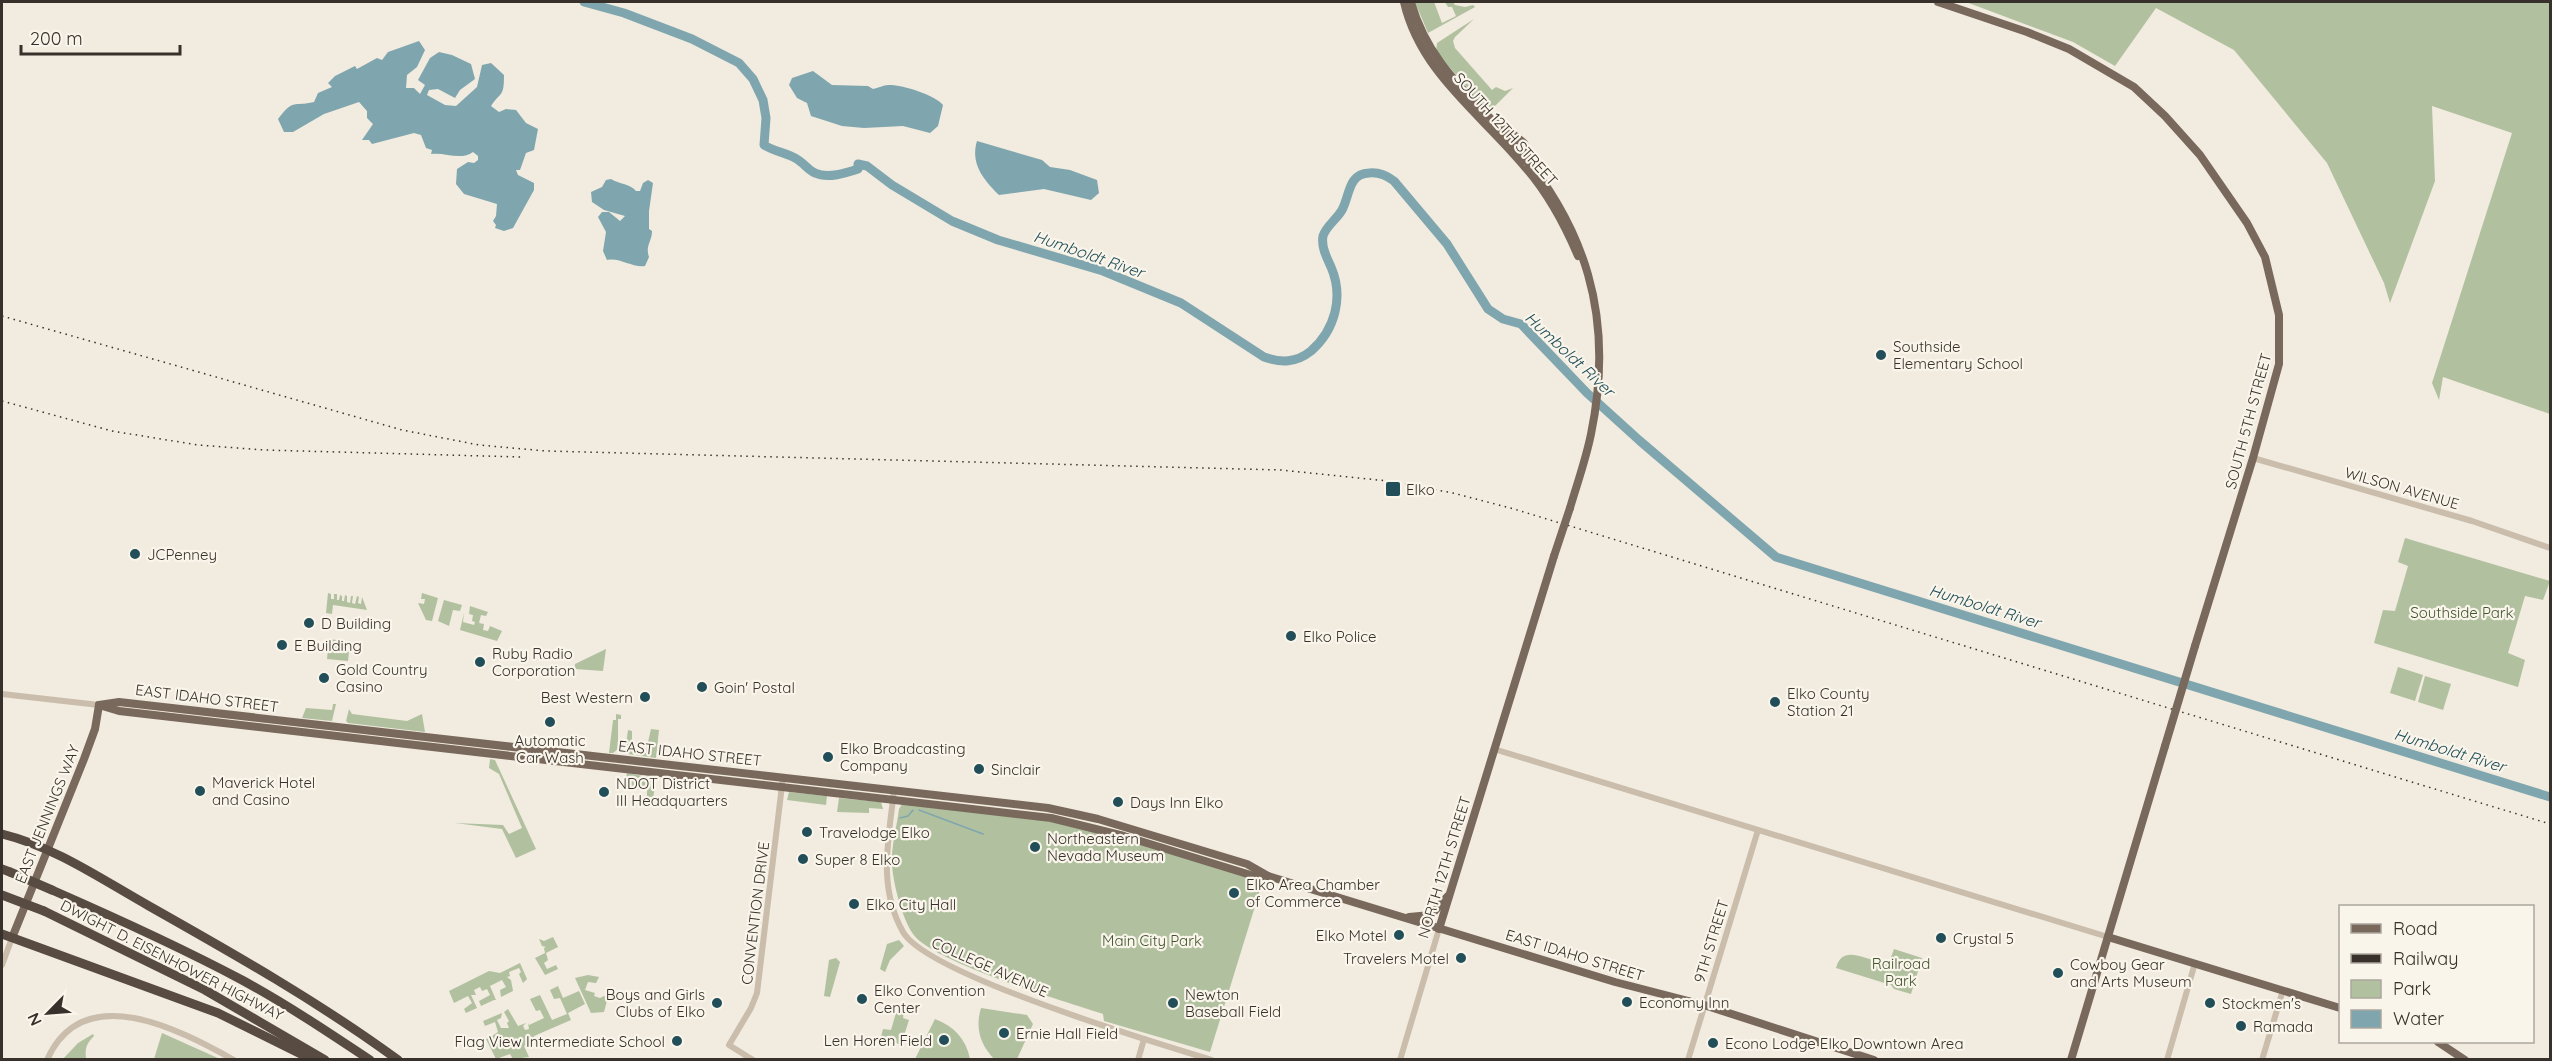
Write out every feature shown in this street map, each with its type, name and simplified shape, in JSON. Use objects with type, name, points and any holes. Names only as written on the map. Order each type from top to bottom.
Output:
[{"type":"highway","points":[[2,834],[47,848],[297,992],[346,1022],[398,1059]]},
{"type":"highway","name":"DWIGHT D. EISENHOWER HIGHWAY","points":[[6,870],[132,925],[242,980],[370,1059]]},
{"type":"highway","name":"DWIGHT D. EISENHOWER HIGHWAY","points":[[2,895],[44,911],[206,990],[325,1059]]},
{"type":"highway","points":[[2,934],[218,1013],[313,1059]]},
{"type":"main road","name":"SOUTH 12TH STREET","points":[[1404,2],[1420,46],[1434,68],[1525,166],[1556,209],[1585,272],[1600,347]]},
{"type":"main road","name":"SOUTH 12TH STREET","points":[[1411,2],[1419,27],[1433,54],[1450,76],[1528,159],[1553,193],[1582,253],[1597,313],[1600,347],[1599,384],[1591,437],[1515,682]]},
{"type":"main road","name":"SOUTH 5TH STREET","points":[[1938,2],[2001,23],[2084,56],[2134,87],[2165,116],[2200,155],[2260,246],[2275,293],[2279,315],[2281,351],[2271,396],[2071,1059]]},
{"type":"main road","name":"NORTH 12TH STREET","points":[[1439,929],[1515,682]]},
{"type":"main road","name":"EAST IDAHO STREET","points":[[99,705],[120,702],[1011,803],[1084,816],[1247,864],[1268,876],[1439,929],[1615,982],[1704,1005],[1874,1059]]},
{"type":"main road","name":"EAST IDAHO STREET","points":[[99,705],[119,711],[893,800],[998,810],[1058,820],[1124,836],[1254,876],[1268,876]]},
{"type":"main road","name":"EAST JENNINGS WAY","points":[[12,938],[95,729],[99,705]]},
{"type":"main road","points":[[830,792],[840,789],[861,790],[864,786]]},
{"type":"main road","points":[[1401,917],[1431,915],[1452,890]]},
{"type":"main road","points":[[2109,937],[2339,1008]]},
{"type":"main road","points":[[2441,1043],[2465,1059]]},
{"type":"street","name":"WILSON AVENUE","points":[[2253,458],[2472,521],[2550,548]]},
{"type":"street","name":"EAST IDAHO STREET","points":[[2,694],[99,705]]},
{"type":"street","points":[[1494,749],[2109,937]]},
{"type":"street","name":"CONVENTION DRIVE","points":[[753,1059],[729,1045],[751,1008],[757,993],[783,777]]},
{"type":"street","name":"COLLEGE AVENUE","points":[[894,790],[885,871],[899,922],[910,941],[924,952],[1035,1002],[1144,1039],[1212,1059]]},
{"type":"street","name":"9TH STREET","points":[[1688,1059],[1758,830]]},
{"type":"street","name":"NORTH 12TH STREET","points":[[1400,1059],[1439,929]]},
{"type":"street","name":"EAST JENNINGS WAY","points":[[2,965],[12,938]]},
{"type":"street","points":[[2167,1059],[2195,963]]},
{"type":"street","points":[[2262,1059],[2283,990]]},
{"type":"street","points":[[47,1059],[58,1041],[71,1029],[91,1019],[115,1015],[133,1017],[170,1030],[234,1059]]},
{"type":"street","points":[[1138,1059],[1144,1039]]},
{"type":"green space","points":[[1415,2],[1434,2],[1442,23],[1456,16],[1452,7],[1448,7],[1445,2],[1475,7],[1428,33]]},
{"type":"green space","points":[[1966,2],[2550,2],[2550,414],[2443,377],[2439,400],[2432,383],[2512,133],[2432,106],[2435,181],[2390,303],[2384,283],[2327,163],[2234,50],[2156,8],[2115,66],[2073,42]]},
{"type":"green space","points":[[1474,19],[1455,37],[1453,41],[1455,48],[1492,90],[1496,87],[1505,91],[1513,88],[1489,112],[1436,52],[1437,43]]},
{"type":"green space","name":"Southside Park","points":[[2405,538],[2550,581],[2543,600],[2525,596],[2508,653],[2525,660],[2518,687],[2374,643],[2383,610],[2395,611],[2408,566],[2398,562]]},
{"type":"green space","points":[[328,593],[331,594],[331,599],[334,599],[334,594],[337,594],[337,600],[340,595],[342,596],[342,601],[345,595],[347,602],[350,603],[351,596],[353,596],[352,603],[355,604],[357,596],[359,597],[358,603],[361,604],[362,597],[367,610],[333,605],[332,614],[326,613]]},
{"type":"green space","points":[[422,593],[438,598],[432,621],[426,620],[418,603],[424,604],[425,599],[421,599]]},
{"type":"green space","points":[[444,600],[462,605],[460,611],[453,610],[449,626],[438,621]]},
{"type":"green space","points":[[470,606],[488,612],[486,616],[481,615],[479,623],[484,624],[483,630],[488,631],[490,626],[502,631],[497,641],[460,630],[464,613],[463,622],[474,625],[473,615],[469,614]]},
{"type":"green space","points":[[329,639],[350,642],[348,661],[327,659]]},
{"type":"green space","points":[[606,649],[603,671],[575,669],[575,664]]},
{"type":"green space","points":[[2398,667],[2423,675],[2415,701],[2390,693]]},
{"type":"green space","points":[[2425,676],[2451,684],[2443,710],[2418,702]]},
{"type":"green space","points":[[333,704],[336,704],[332,721],[302,718],[306,708],[332,710]]},
{"type":"green space","points":[[349,709],[352,714],[407,721],[422,714],[425,732],[348,723],[346,721]]},
{"type":"green space","points":[[616,714],[621,715],[621,719],[618,719],[618,749],[609,753],[613,720],[616,720]]},
{"type":"green space","points":[[651,729],[659,730],[656,758],[628,754],[625,751],[628,730],[632,731],[632,749],[646,751]]},
{"type":"green space","points":[[490,759],[495,760],[536,849],[516,858],[502,829],[455,823],[503,825],[509,834],[522,828],[499,774],[489,768]]},
{"type":"green space","points":[[627,773],[654,778],[656,782],[653,798],[647,797],[647,790],[632,789],[632,786],[625,785]]},
{"type":"green space","points":[[789,792],[827,796],[826,805],[787,800]]},
{"type":"green space","points":[[839,798],[881,802],[883,809],[869,808],[869,813],[837,812]]},
{"type":"green space","name":"Main City Park","points":[[902,804],[1049,821],[1100,832],[1259,880],[1261,887],[1210,1052],[1104,1021],[1103,1014],[1001,980],[945,957],[925,945],[909,927],[894,881],[892,850],[899,809]]},
{"type":"green space","points":[[553,937],[558,947],[546,953],[548,960],[544,963],[547,969],[556,965],[558,969],[545,975],[535,958],[545,953],[544,948],[546,947],[542,946],[539,939],[544,941]]},
{"type":"green space","points":[[899,940],[904,946],[890,960],[885,972],[880,969],[887,944]]},
{"type":"green space","name":"Railroad Park","points":[[1894,949],[1922,958],[1911,994],[1894,989],[1891,985],[1836,968],[1845,956],[1859,956],[1875,961],[1890,960]]},
{"type":"green space","points":[[836,958],[840,962],[830,997],[824,996],[829,960]]},
{"type":"green space","points":[[520,963],[527,979],[523,983],[519,968],[509,972],[510,976],[507,977],[511,980],[513,991],[501,997],[500,990],[506,987],[502,980],[490,986],[496,1000],[481,1006],[479,1001],[490,995],[487,989],[482,991],[480,987],[474,990],[476,995],[471,995],[477,1008],[466,1013],[464,1009],[472,1003],[468,996],[454,1003],[449,991],[489,971],[500,973]]},
{"type":"green space","points":[[588,975],[599,977],[596,983],[588,982],[585,990],[595,993],[594,996],[600,998],[608,997],[604,1012],[591,1013],[575,978]]},
{"type":"green space","points":[[558,986],[563,998],[579,991],[585,1004],[568,1013],[571,1020],[534,1036],[536,1041],[524,1046],[529,1057],[513,1059],[510,1054],[496,1059],[486,1039],[488,1038],[491,1046],[495,1044],[492,1036],[498,1032],[495,1022],[485,1026],[483,1021],[502,1013],[501,1018],[497,1020],[501,1028],[509,1028],[507,1023],[509,1021],[504,1012],[508,1009],[518,1026],[526,1023],[523,1026],[525,1030],[529,1029],[528,1023],[529,1025],[544,1018],[540,1010],[536,1011],[530,999],[540,995],[552,1020],[567,1014],[560,998],[554,999],[550,990]]},
{"type":"green space","points":[[898,1006],[905,1008],[903,1018],[909,1020],[901,1045],[881,1037],[883,1029],[891,1030]]},
{"type":"green space","name":"Ernie Hall Field","points":[[981,1008],[1027,1015],[1033,1024],[1017,1059],[994,1059],[989,1053],[980,1035]]},
{"type":"green space","name":"Len Horen Field","points":[[935,1019],[948,1025],[958,1034],[966,1045],[970,1059],[915,1059]]},
{"type":"green space","points":[[162,1033],[220,1059],[154,1059]]},
{"type":"green space","points":[[93,1034],[87,1046],[86,1059],[63,1059],[78,1043]]},
{"type":"water","points":[[419,41],[425,50],[417,67],[407,75],[406,88],[414,88],[420,94],[425,85],[418,80],[430,58],[439,52],[452,55],[471,64],[475,79],[460,90],[455,98],[438,89],[429,90],[427,95],[445,105],[456,106],[477,87],[482,65],[491,63],[504,75],[504,82],[503,91],[491,106],[499,112],[506,109],[516,110],[526,123],[538,129],[534,150],[526,153],[520,170],[516,170],[518,175],[534,183],[534,190],[513,228],[504,231],[495,228],[493,221],[497,204],[464,194],[456,184],[457,169],[468,162],[474,163],[478,160],[478,156],[473,152],[463,156],[431,154],[432,150],[426,148],[421,135],[414,133],[372,144],[369,140],[362,140],[373,124],[367,118],[367,111],[359,102],[324,114],[293,132],[284,132],[278,119],[283,112],[294,104],[314,102],[318,93],[332,87],[328,83],[335,76],[355,66],[357,69],[377,58],[382,60],[388,52]]},
{"type":"water","points":[[813,71],[832,85],[868,86],[873,89],[894,85],[926,94],[943,105],[938,126],[930,133],[903,126],[864,128],[842,126],[811,116],[807,103],[797,98],[789,85],[792,78]]},
{"type":"water","points":[[977,141],[1042,160],[1050,167],[1070,170],[1097,180],[1099,193],[1091,200],[1044,189],[999,195],[988,183],[977,164],[975,149]]},
{"type":"water","points":[[611,179],[636,191],[640,191],[643,183],[648,180],[653,183],[649,211],[649,229],[652,235],[648,249],[649,257],[645,266],[607,260],[603,251],[606,232],[598,217],[602,212],[609,212],[620,221],[625,216],[604,210],[592,202],[591,192],[602,187],[606,180]]},
{"type":"waterway","name":"Humboldt River","points":[[584,2],[624,13],[692,39],[739,63],[753,79],[763,100],[766,118],[764,145],[795,158],[815,173],[837,175],[858,169],[858,164],[867,166],[892,185],[952,221],[998,240],[1103,271],[1181,303],[1270,359],[1288,361],[1300,358],[1311,351],[1326,333],[1335,312],[1337,290],[1324,248],[1323,236],[1342,210],[1353,181],[1357,177],[1369,173],[1385,176],[1394,181],[1447,244],[1488,309],[1503,319],[1521,324],[1587,393],[1776,557],[2550,797]]},
{"type":"waterway","points":[[900,818],[908,816],[913,810]]},
{"type":"waterway","points":[[919,810],[983,834]]},
{"type":"railway","points":[[2,316],[402,430],[479,445],[546,451],[1281,470],[1388,481],[1453,493],[1514,509],[2550,824]]},
{"type":"railway","points":[[2,401],[112,431],[198,445],[264,450],[521,457]]},
{"type":"place","name":"Southside Elementary School","points":[[1881,355]]},
{"type":"place","name":"Elko","points":[[1393,489]]},
{"type":"place","name":"JCPenney","points":[[135,554]]},
{"type":"place","name":"D Building","points":[[309,623]]},
{"type":"place","name":"Elko Police","points":[[1291,636]]},
{"type":"place","name":"E Building","points":[[282,645]]},
{"type":"place","name":"Ruby Radio Corporation","points":[[480,662]]},
{"type":"place","name":"Gold Country Casino","points":[[324,678]]},
{"type":"place","name":"Goin' Postal","points":[[702,687]]},
{"type":"place","name":"Best Western","points":[[645,697]]},
{"type":"place","name":"Elko County Station 21","points":[[1775,702]]},
{"type":"place","name":"Automatic Car Wash","points":[[550,722]]},
{"type":"place","name":"Elko Broadcasting Company","points":[[828,757]]},
{"type":"place","name":"Sinclair","points":[[979,769]]},
{"type":"place","name":"Maverick Hotel and Casino","points":[[200,791]]},
{"type":"place","name":"NDOT District III Headquarters","points":[[604,792]]},
{"type":"place","name":"Days Inn Elko","points":[[1118,802]]},
{"type":"place","name":"Travelodge Elko","points":[[807,832]]},
{"type":"place","name":"Northeastern Nevada Museum","points":[[1035,847]]},
{"type":"place","name":"Super 8 Elko","points":[[803,859]]},
{"type":"place","name":"Elko Area Chamber of Commerce","points":[[1234,893]]},
{"type":"place","name":"Elko City Hall","points":[[854,904]]},
{"type":"place","name":"Elko Motel","points":[[1399,935]]},
{"type":"place","name":"Crystal 5","points":[[1941,938]]},
{"type":"place","name":"Travelers Motel","points":[[1461,958]]},
{"type":"place","name":"Cowboy Gear and Arts Museum","points":[[2058,973]]},
{"type":"place","name":"Elko Convention Center","points":[[862,999]]},
{"type":"place","name":"Economy Inn","points":[[1627,1002]]},
{"type":"place","name":"Boys and Girls Clubs of Elko","points":[[717,1003]]},
{"type":"place","name":"Newton Baseball Field","points":[[1173,1003]]},
{"type":"place","name":"Stockmen's","points":[[2210,1003]]},
{"type":"place","name":"Ramada","points":[[2241,1026]]},
{"type":"place","name":"Ernie Hall Field","points":[[1004,1033]]},
{"type":"place","name":"Len Horen Field","points":[[944,1040]]},
{"type":"place","name":"Flag View Intermediate School","points":[[677,1041]]},
{"type":"place","name":"Econo Lodge Elko Downtown Area","points":[[1713,1043]]}]
